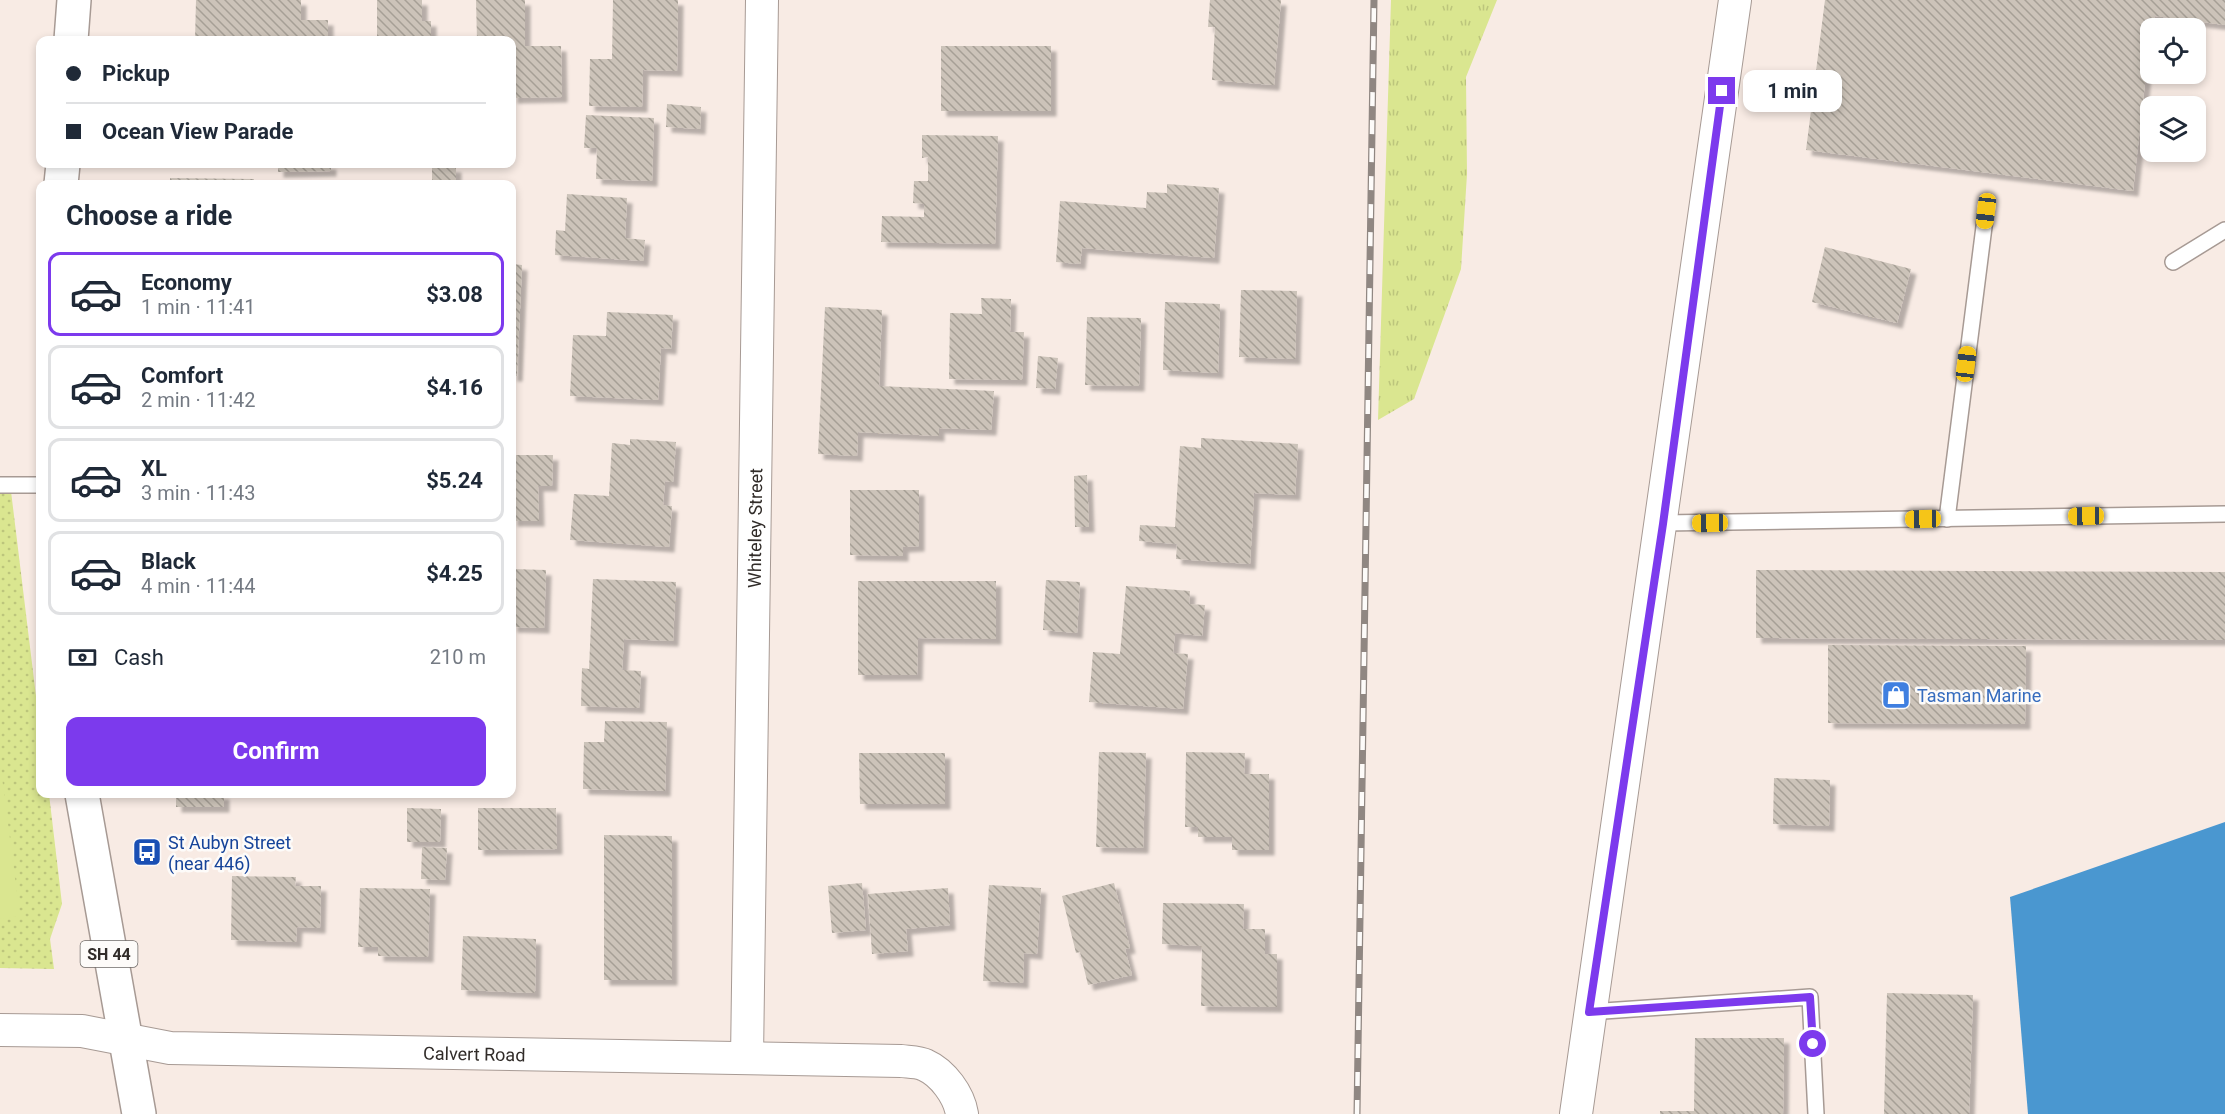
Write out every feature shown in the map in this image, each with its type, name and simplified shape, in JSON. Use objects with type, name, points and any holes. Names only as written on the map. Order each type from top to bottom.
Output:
[{"type":"highway","points":[[71,36],[74,0]]},
{"type":"highway","name":"SH 44","points":[[83,798],[139,1114]]},
{"type":"street","name":"Whiteley Street","points":[[747,1058],[762,0]]},
{"type":"street","points":[[1576,1114],[1589,1012],[1663,524],[1735,0]]},
{"type":"street","name":"Calvert Road","points":[[0,1030],[82,1031],[170,1048],[901,1061],[925,1064],[943,1078],[960,1104],[962,1114]]},
{"type":"lane","points":[[1947,519],[1986,211]]},
{"type":"lane","points":[[2173,262],[2225,230]]},
{"type":"lane","points":[[0,485],[36,485]]},
{"type":"lane","points":[[1663,524],[2225,514]]},
{"type":"lane","points":[[1589,1012],[1810,997],[1816,1114]]},
{"type":"green space","points":[[1391,0],[1497,0],[1466,77],[1467,174],[1461,269],[1414,399],[1378,420]]},
{"type":"green space","points":[[0,483],[10,483],[36,696],[36,798],[49,798],[62,904],[50,939],[54,969],[0,968]]},
{"type":"green space","points":[[0,762],[20,916],[0,919]]},
{"type":"water","points":[[2225,822],[2225,1114],[2028,1114],[2010,897]]},
{"type":"building","points":[[196,0],[301,0],[301,20],[328,20],[328,36],[195,36]]},
{"type":"building","points":[[377,0],[422,0],[422,21],[431,21],[431,36],[377,36]]},
{"type":"building","points":[[476,0],[525,0],[525,46],[561,46],[562,97],[516,98],[516,36],[477,36]]},
{"type":"building","points":[[613,0],[678,0],[677,71],[643,70],[642,107],[589,106],[590,59],[612,59]]},
{"type":"building","points":[[1210,0],[1281,0],[1274,85],[1212,80],[1215,27],[1208,27]]},
{"type":"building","points":[[1825,0],[2225,0],[2225,25],[2206,23],[2206,18],[2155,16],[2155,18],[2140,18],[2140,84],[2145,84],[2143,96],[2140,96],[2140,128],[2133,191],[1806,150]]},
{"type":"building","points":[[941,46],[1051,46],[1051,111],[941,111]]},
{"type":"building","points":[[667,104],[701,107],[700,129],[666,127]]},
{"type":"building","points":[[586,115],[654,118],[652,181],[596,179],[597,148],[584,148]]},
{"type":"building","points":[[922,135],[998,136],[995,244],[881,242],[882,216],[924,217],[924,204],[913,203],[914,181],[928,181],[928,157],[922,158]]},
{"type":"building","points":[[278,168],[331,168],[331,171],[278,172]]},
{"type":"building","points":[[432,168],[456,168],[456,180],[432,180]]},
{"type":"building","points":[[170,178],[254,179],[254,180],[170,180]]},
{"type":"building","points":[[1167,184],[1219,188],[1214,258],[1082,248],[1080,264],[1056,262],[1060,201],[1146,208],[1147,192],[1167,193]]},
{"type":"building","points":[[567,194],[627,198],[625,238],[645,240],[643,261],[555,255],[556,230],[565,231]]},
{"type":"building","points":[[1825,247],[1911,269],[1897,323],[1812,302]]},
{"type":"building","points":[[516,264],[522,265],[516,376]]},
{"type":"building","points":[[1241,290],[1297,291],[1295,359],[1239,357]]},
{"type":"building","points":[[981,298],[1011,299],[1010,332],[1024,332],[1022,380],[949,379],[950,313],[982,314]]},
{"type":"building","points":[[1165,302],[1220,304],[1218,373],[1163,370]]},
{"type":"building","points":[[825,307],[882,310],[879,386],[994,391],[991,430],[939,428],[939,436],[858,432],[857,456],[818,454]]},
{"type":"building","points":[[607,312],[673,315],[671,349],[661,348],[658,400],[570,396],[573,335],[606,336]]},
{"type":"building","points":[[1087,317],[1141,318],[1139,386],[1085,385]]},
{"type":"building","points":[[1038,356],[1058,358],[1055,389],[1036,388]]},
{"type":"building","points":[[1201,438],[1298,444],[1295,495],[1254,493],[1250,564],[1176,559],[1177,544],[1139,541],[1140,525],[1175,527],[1180,446],[1201,448]]},
{"type":"building","points":[[630,439],[676,442],[673,482],[665,481],[663,505],[672,506],[669,547],[570,540],[574,494],[609,496],[612,443],[630,445]]},
{"type":"building","points":[[516,455],[553,455],[552,486],[538,486],[539,521],[516,521]]},
{"type":"building","points":[[1087,475],[1089,527],[1075,527],[1074,476]]},
{"type":"building","points":[[850,490],[919,490],[919,546],[903,547],[903,556],[850,555]]},
{"type":"building","points":[[516,569],[546,570],[544,628],[516,627]]},
{"type":"building","points":[[1756,570],[2225,572],[2225,640],[1756,638]]},
{"type":"building","points":[[593,579],[676,582],[673,641],[624,639],[622,670],[641,671],[639,708],[581,706],[582,668],[589,669]]},
{"type":"building","points":[[1046,580],[1080,582],[1077,633],[1043,630]]},
{"type":"building","points":[[858,581],[996,581],[996,639],[918,638],[917,675],[858,675]]},
{"type":"building","points":[[1126,586],[1190,591],[1189,604],[1205,605],[1202,636],[1175,633],[1173,653],[1188,654],[1183,709],[1089,702],[1093,652],[1120,654]]},
{"type":"building","points":[[1828,645],[2026,646],[2025,724],[1828,723]]},
{"type":"building","points":[[605,721],[667,722],[665,791],[583,789],[584,742],[604,742]]},
{"type":"building","points":[[1099,752],[1146,753],[1143,848],[1096,847]]},
{"type":"building","points":[[1186,752],[1245,753],[1244,774],[1269,774],[1269,850],[1232,850],[1232,837],[1198,837],[1198,827],[1185,827]]},
{"type":"building","points":[[859,753],[945,753],[945,804],[860,804]]},
{"type":"building","points":[[1774,778],[1830,780],[1829,826],[1773,824]]},
{"type":"building","points":[[176,798],[224,798],[224,807],[176,807]]},
{"type":"building","points":[[407,808],[441,809],[440,842],[407,842]]},
{"type":"building","points":[[478,808],[556,808],[557,849],[478,850]]},
{"type":"building","points":[[604,835],[672,836],[672,980],[604,980]]},
{"type":"building","points":[[422,847],[447,848],[445,880],[421,879]]},
{"type":"building","points":[[232,876],[296,877],[295,886],[321,886],[320,928],[297,927],[296,942],[231,940]]},
{"type":"building","points":[[862,883],[866,930],[832,933],[828,886]]},
{"type":"building","points":[[1114,883],[1130,948],[1125,949],[1132,975],[1088,985],[1080,952],[1076,953],[1062,896]]},
{"type":"building","points":[[989,885],[1041,888],[1037,954],[1024,953],[1023,983],[983,981]]},
{"type":"building","points":[[360,888],[430,889],[428,957],[378,956],[378,947],[358,947]]},
{"type":"building","points":[[948,888],[950,925],[906,929],[908,951],[872,954],[868,894]]},
{"type":"building","points":[[1163,903],[1244,904],[1243,929],[1265,929],[1265,954],[1277,954],[1277,1007],[1201,1006],[1202,946],[1162,944]]},
{"type":"building","points":[[463,936],[536,939],[535,993],[461,990]]},
{"type":"building","points":[[1887,993],[1973,995],[1969,1114],[1884,1114]]},
{"type":"building","points":[[1695,1038],[1784,1038],[1783,1114],[1660,1114],[1660,1111],[1694,1111]]},
{"type":"railway","points":[[1357,1114],[1374,0]]},
{"type":"place","name":"Tasman Marine","points":[[1896,695]]},
{"type":"place","name":"St Aubyn Street (near 446)","points":[[147,852]]},
{"type":"route","points":[[1722,91],[1663,524],[1589,1012],[1810,997],[1813,1044]]}]
